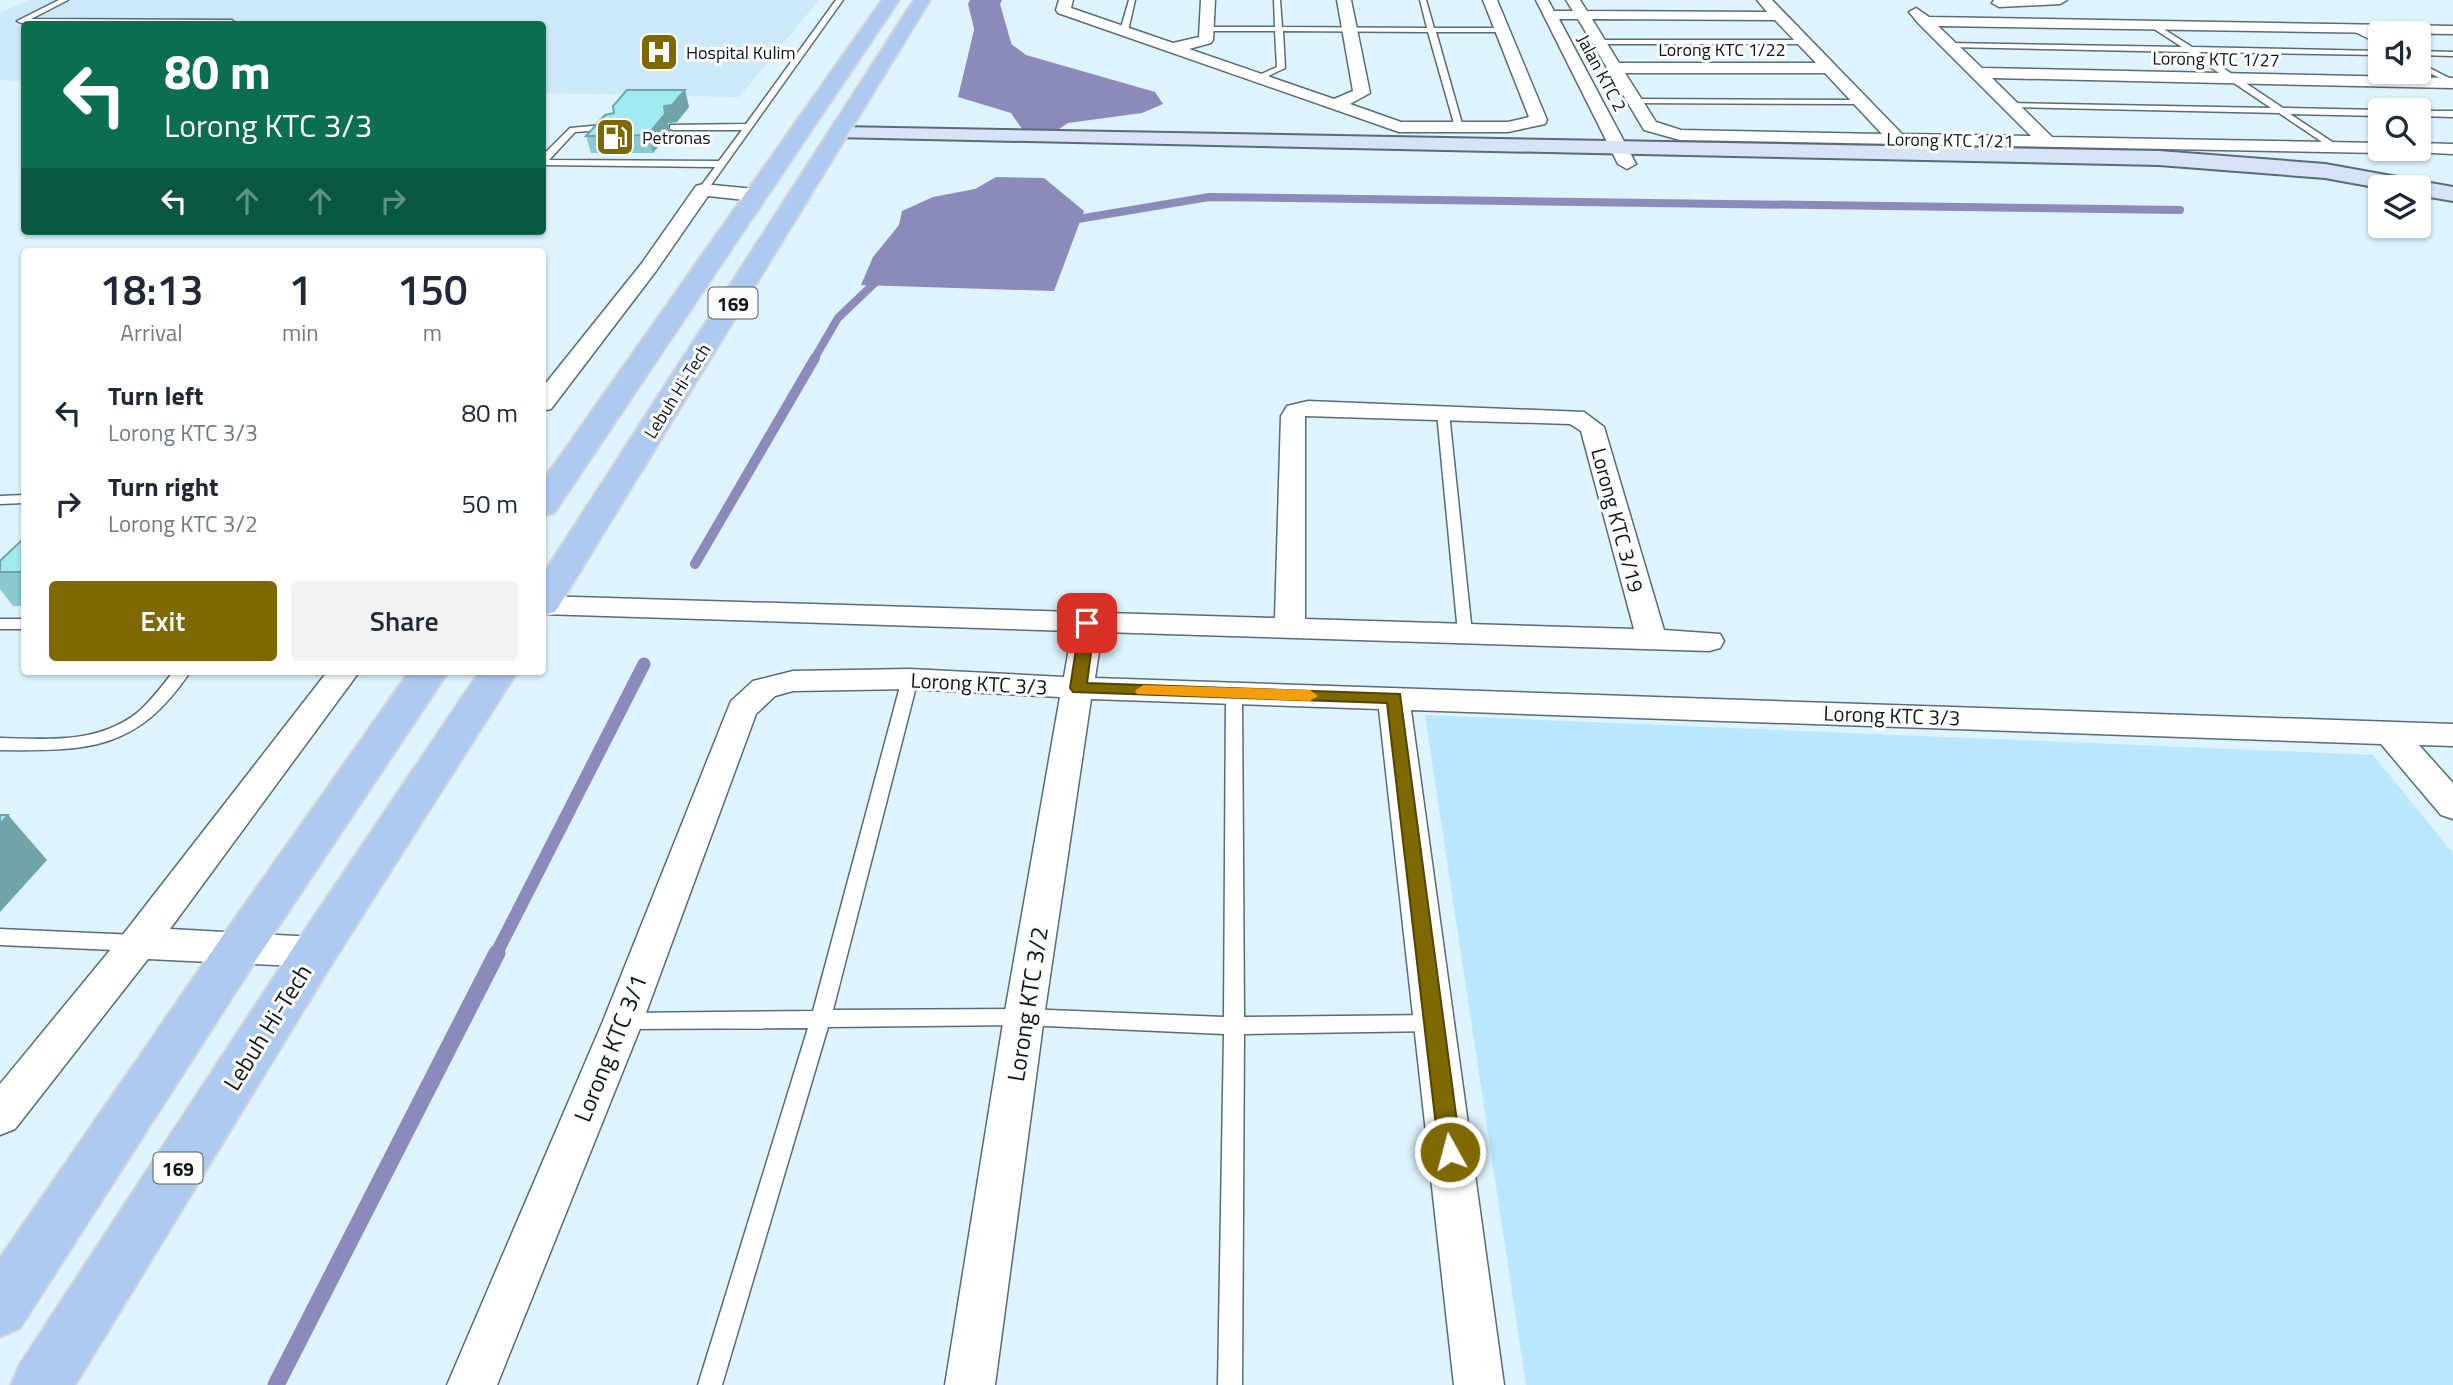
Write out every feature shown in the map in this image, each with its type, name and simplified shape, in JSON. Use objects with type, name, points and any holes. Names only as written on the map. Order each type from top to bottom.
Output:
[{"type":"main road","name":"169","points":[[546,500],[891,0]]},
{"type":"main road","name":"Lebuh Hi-Tech","points":[[546,598],[922,0]]},
{"type":"main road","points":[[0,1308],[240,947],[427,675]]},
{"type":"main road","name":"Lebuh Hi-Tech","points":[[41,1385],[315,952],[496,675]]},
{"type":"street","points":[[1173,48],[1206,40],[1208,0]]},
{"type":"street","points":[[1336,104],[1362,93],[1345,0]]},
{"type":"street","points":[[1064,5],[1173,48],[1399,127],[1508,127],[1539,120],[1490,0]]},
{"type":"street","name":"Jalan KTC 2","points":[[1542,0],[1623,156]]},
{"type":"street","name":"Lorong KTC 1/21","points":[[1573,0],[1650,126],[1680,135],[2368,148]]},
{"type":"street","points":[[1763,0],[1896,138]]},
{"type":"street","points":[[1986,3],[2060,0]]},
{"type":"street","points":[[1936,6],[1913,9],[2046,141]]},
{"type":"street","points":[[1550,15],[1779,16]]},
{"type":"street","points":[[1924,21],[2453,30]]},
{"type":"street","name":"Lorong KTC 1/22","points":[[1615,68],[1829,68]]},
{"type":"street","name":"Lorong KTC 1/27","points":[[1977,73],[2453,83]]},
{"type":"street","points":[[835,142],[1623,156],[2159,158],[2272,165],[2337,173],[2453,194]]},
{"type":"street","points":[[2431,148],[2453,149]]},
{"type":"street","points":[[1623,156],[2177,174],[2273,182],[2368,195]]},
{"type":"street","points":[[546,399],[649,267],[703,190],[754,195]]},
{"type":"street","points":[[2431,207],[2453,211]]},
{"type":"street","name":"Lorong KTC 3/19","points":[[1290,627],[1293,416],[1296,411],[1308,408],[1575,417],[1592,427],[1651,638]]},
{"type":"street","points":[[546,604],[1709,641]]},
{"type":"street","name":"Lorong KTC 3/2","points":[[970,1385],[1024,1017],[1087,623]]},
{"type":"street","points":[[0,1116],[138,943],[342,675]]},
{"type":"street","name":"Lorong KTC 3/3","points":[[742,709],[764,688],[793,681],[910,679],[1234,694],[2453,735]]},
{"type":"street","points":[[1394,698],[1479,1385]]},
{"type":"street","name":"Lorong KTC 3/1","points":[[472,1385],[623,1021],[742,709]]},
{"type":"street","points":[[2389,733],[2453,806]]},
{"type":"street","points":[[138,943],[315,952]]},
{"type":"lane","points":[[21,21],[65,0]]},
{"type":"lane","points":[[703,190],[840,0]]},
{"type":"lane","points":[[1124,30],[1132,0]]},
{"type":"lane","points":[[1260,78],[1281,68],[1277,0]]},
{"type":"lane","points":[[1423,0],[1459,127]]},
{"type":"lane","points":[[2154,25],[2334,147]]},
{"type":"lane","points":[[1206,29],[1502,30]]},
{"type":"lane","points":[[2356,29],[2368,36]]},
{"type":"lane","points":[[1599,42],[1804,43]]},
{"type":"lane","points":[[1949,45],[2368,52]]},
{"type":"lane","points":[[2431,53],[2453,54]]},
{"type":"lane","points":[[2431,71],[2453,83]]},
{"type":"lane","points":[[1634,101],[1861,102]]},
{"type":"lane","points":[[2009,105],[2368,113]]},
{"type":"lane","points":[[2431,113],[2453,114]]},
{"type":"lane","points":[[546,158],[573,130],[614,127]]},
{"type":"lane","points":[[673,127],[746,127]]},
{"type":"lane","points":[[546,163],[720,164]]},
{"type":"lane","points":[[1443,413],[1465,633]]},
{"type":"lane","points":[[0,500],[21,499]]},
{"type":"lane","points":[[0,624],[21,624]]},
{"type":"lane","points":[[0,744],[75,745],[122,731],[143,716],[178,675]]},
{"type":"lane","points":[[710,1385],[821,1019],[910,679]]},
{"type":"lane","points":[[1230,1385],[1235,1026],[1234,694]]},
{"type":"lane","points":[[0,937],[138,943]]},
{"type":"lane","points":[[623,1021],[1024,1017],[1235,1026],[1434,1023]]},
{"type":"shaded area","name":"Hospital Kulim","points":[[29,0],[819,0],[739,97],[546,93],[546,21],[21,21],[21,81],[0,80],[0,13]]},
{"type":"shaded area","points":[[975,26],[998,26],[1003,38],[1026,55],[1155,92],[1163,104],[1142,113],[1068,123],[1056,131],[1022,129],[1011,113],[958,97]]},
{"type":"shaded area","points":[[996,177],[1044,178],[1084,211],[1054,291],[861,285],[873,257],[899,225],[902,211],[933,197],[975,189]]},
{"type":"shaded area","points":[[1425,715],[2373,755],[2453,853],[2453,1385],[1526,1385]]},
{"type":"building","points":[[627,90],[685,90],[672,105],[664,106],[665,114],[648,135],[586,136],[605,115],[614,113],[613,106]]},
{"type":"building","points":[[21,541],[21,572],[0,572],[0,561]]},
{"type":"building","points":[[0,815],[8,815],[0,824]]},
{"type":"waterway","points":[[986,0],[984,4],[997,53],[1033,113]]},
{"type":"waterway","points":[[1066,221],[1209,197],[2180,210]]},
{"type":"waterway","points":[[814,359],[838,318],[884,274]]},
{"type":"waterway","points":[[695,564],[815,358]]},
{"type":"waterway","points":[[496,954],[644,664]]},
{"type":"waterway","points":[[276,1385],[497,953]]},
{"type":"slow traffic","points":[[1143,691],[1310,696]]},
{"type":"place","name":"Hospital Kulim","points":[[659,52]]},
{"type":"place","name":"Petronas","points":[[615,137]]},
{"type":"route","points":[[1087,623],[1078,688],[1394,698],[1450,1152]]}]
